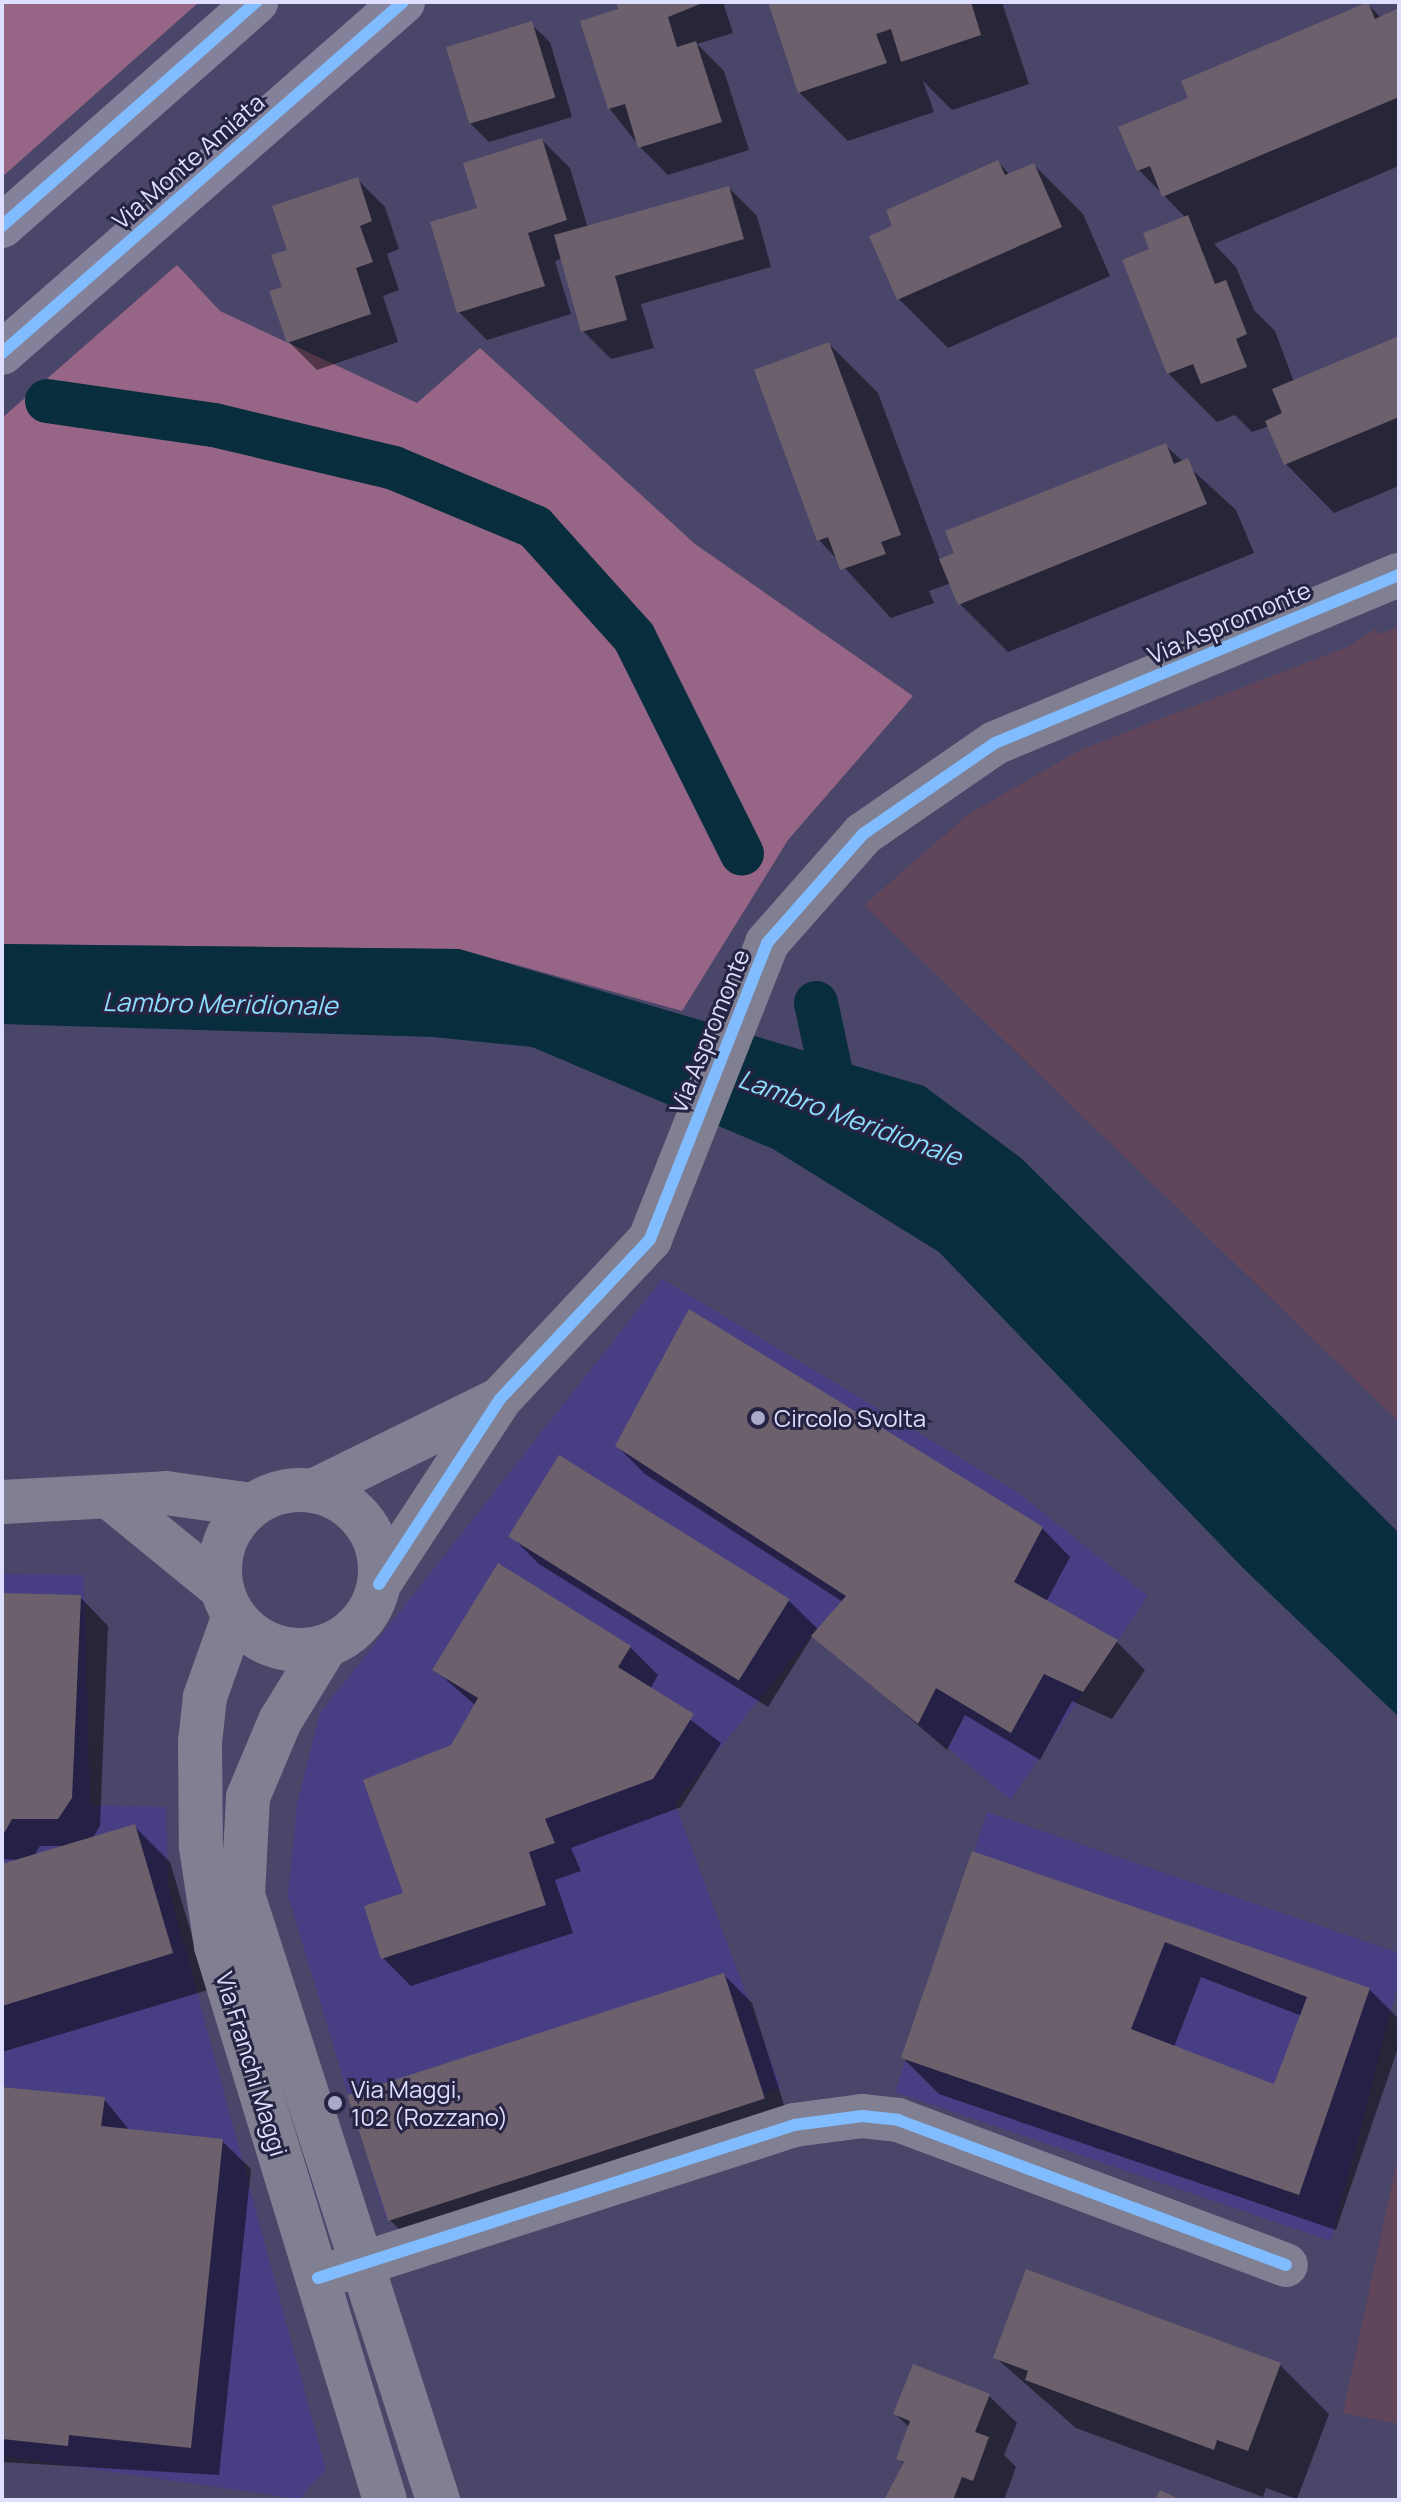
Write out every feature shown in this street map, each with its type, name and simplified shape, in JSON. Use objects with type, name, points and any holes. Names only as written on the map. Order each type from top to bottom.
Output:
[{"type":"main road","points":[[2,226],[256,2]]},
{"type":"main road","name":"Via Monte Amiata","points":[[2,353],[403,2]]},
{"type":"street","name":"Via Aspromonte","points":[[379,1584],[500,1399],[650,1239],[767,943],[863,834],[995,743],[1399,575]]},
{"type":"street","name":"Via Aspromonte","points":[[315,1490],[500,1399]]},
{"type":"street","points":[[113,1500],[265,1643],[295,1650],[326,1646],[361,1622],[379,1584],[376,1542],[366,1523],[346,1501],[315,1490],[283,1490],[252,1505],[222,1546],[227,1605]]},
{"type":"street","points":[[2,1502],[113,1500],[166,1493],[252,1505]]},
{"type":"street","name":"Via Franchi Maggi","points":[[227,1605],[205,1697],[201,1847],[216,1946],[385,2500]]},
{"type":"street","name":"Via Franchi Maggi","points":[[326,1646],[280,1721],[248,1797],[243,1895],[438,2500]]},
{"type":"street","points":[[318,2278],[794,2125],[862,2116],[898,2120],[1286,2265]]},
{"type":"shaded area","points":[[2,2],[199,2],[2,177]]},
{"type":"shaded area","points":[[177,265],[220,311],[417,403],[480,348],[695,544],[913,696],[788,840],[682,1011],[459,949],[2,944],[2,418]]},
{"type":"shaded area","points":[[1399,627],[1399,1422],[864,905],[969,814],[1080,750],[1350,646],[1375,629],[1379,634]]},
{"type":"shaded area","points":[[662,1279],[1017,1492],[1148,1596],[1011,1800],[811,1636],[675,1803],[781,2088],[386,2219],[288,1896],[297,1805],[320,1713]]},
{"type":"shaded area","points":[[2,1574],[84,1575],[90,1805],[166,1807],[168,1885],[326,2470],[299,2499],[2,2456]]},
{"type":"shaded area","points":[[987,1812],[1399,1953],[1399,1981],[1331,2241],[895,2092]]},
{"type":"shaded area","points":[[1396,2165],[1399,2165],[1399,2424],[1343,2413]]},
{"type":"water","name":"Lambro Meridionale","points":[[2,944],[459,949],[924,1086],[1021,1158],[1399,1533],[1399,1717],[1243,1568],[939,1252],[773,1149],[532,1047],[433,1037],[2,1024]]},
{"type":"building","points":[[616,2],[705,2],[668,17],[677,47],[696,41],[722,122],[638,148],[625,104],[608,109],[580,21],[618,9]]},
{"type":"building","points":[[768,2],[971,2],[981,35],[901,62],[891,29],[876,34],[887,63],[798,93]]},
{"type":"building","points":[[1368,2],[1375,19],[1399,8],[1399,97],[1162,197],[1150,166],[1137,171],[1118,127],[1188,98],[1181,81]]},
{"type":"building","points":[[532,21],[555,98],[469,124],[446,47]]},
{"type":"building","points":[[542,138],[567,220],[528,233],[545,286],[457,313],[430,222],[477,208],[463,163]]},
{"type":"building","points":[[998,160],[1005,175],[1034,163],[1062,227],[897,300],[869,236],[892,226],[886,210]]},
{"type":"building","points":[[358,177],[372,221],[360,226],[373,262],[356,268],[371,314],[287,343],[269,291],[282,287],[271,255],[287,250],[272,206]]},
{"type":"building","points":[[729,186],[744,239],[615,276],[627,320],[581,332],[554,235]]},
{"type":"building","points":[[1188,215],[1215,284],[1226,280],[1247,334],[1236,339],[1247,367],[1201,384],[1193,364],[1167,374],[1122,260],[1149,249],[1143,233]]},
{"type":"building","points":[[1399,336],[1399,417],[1284,465],[1265,421],[1282,413],[1272,389]]},
{"type":"building","points":[[829,342],[901,535],[881,542],[886,554],[840,570],[828,537],[817,541],[754,370]]},
{"type":"building","points":[[1166,443],[1174,464],[1188,458],[1207,504],[958,605],[939,559],[954,553],[945,531]]},
{"type":"building","points":[[689,1309],[1043,1527],[1014,1582],[1118,1640],[1083,1692],[1044,1674],[1011,1733],[936,1688],[918,1724],[811,1636],[846,1596],[615,1446]]},
{"type":"building","points":[[559,1455],[790,1599],[739,1681],[508,1536]]},
{"type":"building","points":[[498,1563],[631,1646],[618,1667],[694,1714],[653,1779],[545,1819],[555,1843],[529,1852],[546,1905],[381,1959],[364,1906],[403,1893],[363,1780],[451,1745],[478,1698],[432,1670]]},
{"type":"building","points":[[2,1593],[81,1595],[72,1798],[58,1819],[12,1819],[2,1837]]},
{"type":"building","points":[[135,1824],[173,1953],[2,2006],[2,1864]]},
{"type":"building","points":[[972,1851],[1370,1988],[1299,2195],[901,2058]],"holes":[[[1165,1942],[1307,1997],[1274,2084],[1131,2029]]]},
{"type":"building","points":[[724,1973],[765,2099],[388,2221],[347,2095]]},
{"type":"building","points":[[2,2087],[105,2097],[101,2126],[223,2139],[191,2448],[69,2435],[68,2446],[2,2439]]},
{"type":"building","points":[[1026,2269],[1281,2363],[1248,2451],[1217,2440],[1214,2450],[1025,2380],[1028,2371],[993,2358]]},
{"type":"building","points":[[913,2364],[990,2394],[975,2432],[989,2437],[973,2481],[962,2477],[953,2500],[884,2500],[904,2462],[896,2459],[910,2421],[893,2414]]},
{"type":"building","points":[[1160,2490],[1181,2500],[1155,2500]]},
{"type":"waterway","points":[[47,401],[214,425],[394,468],[535,527],[634,637],[742,854]]},
{"type":"waterway","name":"Lambro Meridionale","points":[[816,1003],[839,1109]]},
{"type":"cycle path","points":[[2,226],[256,2]]},
{"type":"cycle path","points":[[2,353],[403,2]]},
{"type":"cycle path","points":[[379,1584],[500,1399],[650,1239],[767,943],[863,834],[995,743],[1399,575]]},
{"type":"cycle path","points":[[318,2278],[794,2125],[862,2116],[898,2120],[1286,2265]]},
{"type":"place","name":"Circolo Svolta","points":[[758,1418]]},
{"type":"place","name":"Via Maggi, 102 (Rozzano)","points":[[335,2103]]}]
